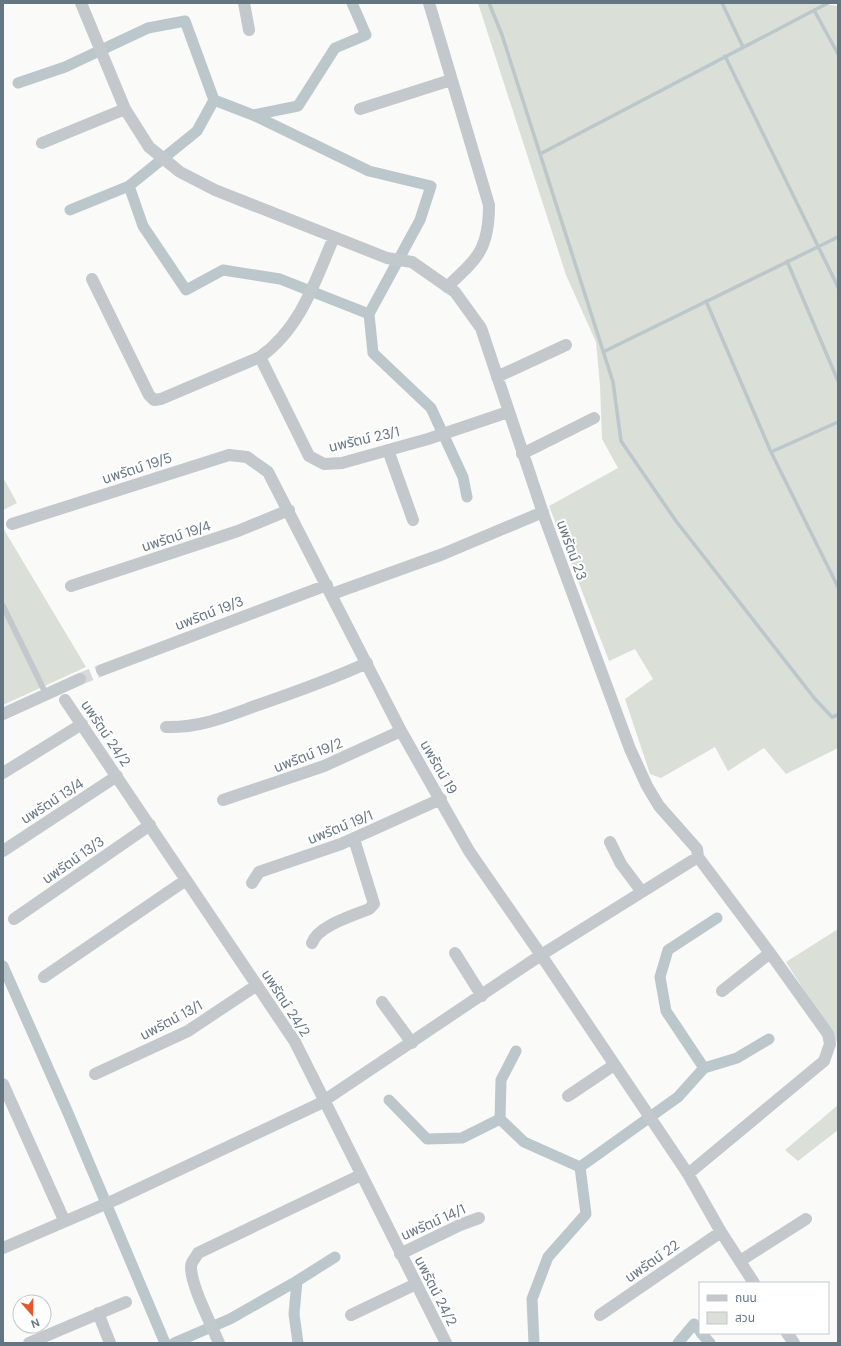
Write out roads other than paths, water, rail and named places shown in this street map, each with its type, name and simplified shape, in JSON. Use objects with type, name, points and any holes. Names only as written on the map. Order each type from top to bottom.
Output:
[{"type":"street","points":[[81,3],[107,62],[125,109],[150,147],[180,172],[215,190],[334,237],[304,309],[286,335],[273,348],[260,357],[161,399],[154,400],[150,395],[92,279]]},
{"type":"street","points":[[244,3],[249,30]]},
{"type":"street","points":[[429,3],[489,204],[489,226],[481,250],[471,264],[447,287]]},
{"type":"street","points":[[360,109],[452,80]]},
{"type":"street","points":[[42,143],[125,109]]},
{"type":"street","name":"นพรัตน์ 23","points":[[334,237],[387,258],[412,262],[455,292],[481,328],[522,454],[630,750],[655,799],[697,849],[698,857],[770,953],[828,1034],[830,1044],[829,1051],[824,1061],[688,1174]]},
{"type":"street","points":[[497,377],[566,345]]},
{"type":"street","name":"นพรัตน์ 23/1","points":[[260,357],[309,456],[324,464],[342,463],[428,440],[508,412]]},
{"type":"street","points":[[522,454],[594,418]]},
{"type":"street","points":[[388,450],[413,520]]},
{"type":"street","name":"นพรัตน์ 19/5","points":[[12,524],[229,455],[247,457],[268,472]]},
{"type":"street","name":"นพรัตน์ 19","points":[[268,472],[289,510],[401,731],[441,799],[477,866],[541,955],[688,1174],[721,1232],[753,1282]]},
{"type":"street","name":"นพรัตน์ 19/4","points":[[71,586],[238,531],[289,510]]},
{"type":"street","name":"นพรัตน์ 19/3","points":[[102,670],[329,590],[443,554],[543,512]]},
{"type":"street","points":[[166,727],[186,728],[207,723],[322,684],[367,663]]},
{"type":"street","points":[[3,714],[80,679]]},
{"type":"street","name":"นพรัตน์ 24/2","points":[[65,700],[295,1042],[400,1254],[446,1343]]},
{"type":"street","points":[[3,773],[82,724]]},
{"type":"street","name":"นพรัตน์ 19/2","points":[[223,800],[324,766],[401,731]]},
{"type":"street","name":"นพรัตน์ 13/4","points":[[3,851],[117,776]]},
{"type":"street","name":"นพรัตน์ 19/1","points":[[252,883],[259,872],[354,839],[441,799]]},
{"type":"street","name":"นพรัตน์ 13/3","points":[[14,919],[150,825]]},
{"type":"street","points":[[312,943],[315,936],[322,930],[369,909],[374,904],[354,839]]},
{"type":"street","points":[[610,842],[621,864],[642,892]]},
{"type":"street","points":[[3,1248],[86,1210],[117,1198],[323,1100],[412,1043],[541,955],[698,857]]},
{"type":"street","points":[[44,977],[186,880]]},
{"type":"street","points":[[455,953],[482,996]]},
{"type":"street","points":[[722,991],[770,953]]},
{"type":"street","name":"นพรัตน์ 13/1","points":[[95,1074],[188,1031],[257,986]]},
{"type":"street","points":[[382,1002],[412,1043]]},
{"type":"street","points":[[568,1096],[614,1065]]},
{"type":"street","points":[[3,1084],[64,1220]]},
{"type":"street","points":[[219,1343],[197,1290],[191,1268],[198,1253],[361,1175]]},
{"type":"street","name":"นพรัตน์ 14/1","points":[[400,1254],[460,1225],[479,1218]]},
{"type":"street","points":[[740,1261],[806,1219]]},
{"type":"street","name":"นพรัตน์ 22","points":[[600,1315],[721,1232]]},
{"type":"street","points":[[351,1315],[416,1284]]},
{"type":"street","points":[[29,1343],[126,1302]]},
{"type":"street","points":[[98,1313],[110,1343]]},
{"type":"street","points":[[788,1334],[794,1343]]},
{"type":"lane","points":[[3,606],[46,694]]},
{"type":"waterway","points":[[18,83],[65,67],[148,28],[185,21],[214,100],[253,115],[298,106],[335,48],[366,35],[352,3]]},
{"type":"waterway","points":[[489,3],[502,35],[613,382],[621,441],[676,521],[815,699],[832,717],[838,715]]},
{"type":"waterway","points":[[722,3],[743,47]]},
{"type":"waterway","points":[[540,154],[828,3]]},
{"type":"waterway","points":[[814,10],[838,54]]},
{"type":"waterway","points":[[725,56],[838,287]]},
{"type":"waterway","points":[[129,186],[197,131],[214,100]]},
{"type":"waterway","points":[[253,115],[369,171],[431,186],[420,220],[369,314],[373,353],[431,408],[463,477],[467,497]]},
{"type":"waterway","points":[[70,210],[129,186],[143,226],[186,290],[223,270],[280,279],[369,314]]},
{"type":"waterway","points":[[603,352],[838,237]]},
{"type":"waterway","points":[[787,261],[838,381]]},
{"type":"waterway","points":[[706,301],[771,452],[838,422]]},
{"type":"waterway","points":[[771,452],[838,587]]},
{"type":"waterway","points":[[580,1167],[678,1097],[704,1068],[666,1011],[660,977],[668,950],[717,918]]},
{"type":"waterway","points":[[3,966],[68,1113],[165,1343]]},
{"type":"waterway","points":[[704,1068],[737,1058],[769,1039]]},
{"type":"waterway","points":[[516,1051],[501,1080],[500,1119],[524,1142],[580,1167],[586,1214],[548,1257],[532,1299],[534,1343]]},
{"type":"waterway","points":[[389,1100],[427,1139],[462,1138],[500,1119]]},
{"type":"waterway","points":[[298,1343],[294,1314],[297,1281],[335,1257]]},
{"type":"waterway","points":[[174,1343],[230,1319],[297,1281]]},
{"type":"waterway","points":[[678,1343],[694,1324],[699,1330]]},
{"type":"waterway","points":[[702,1334],[710,1343]]},
{"type":"tunnel","points":[[80,679],[102,670]]}]
